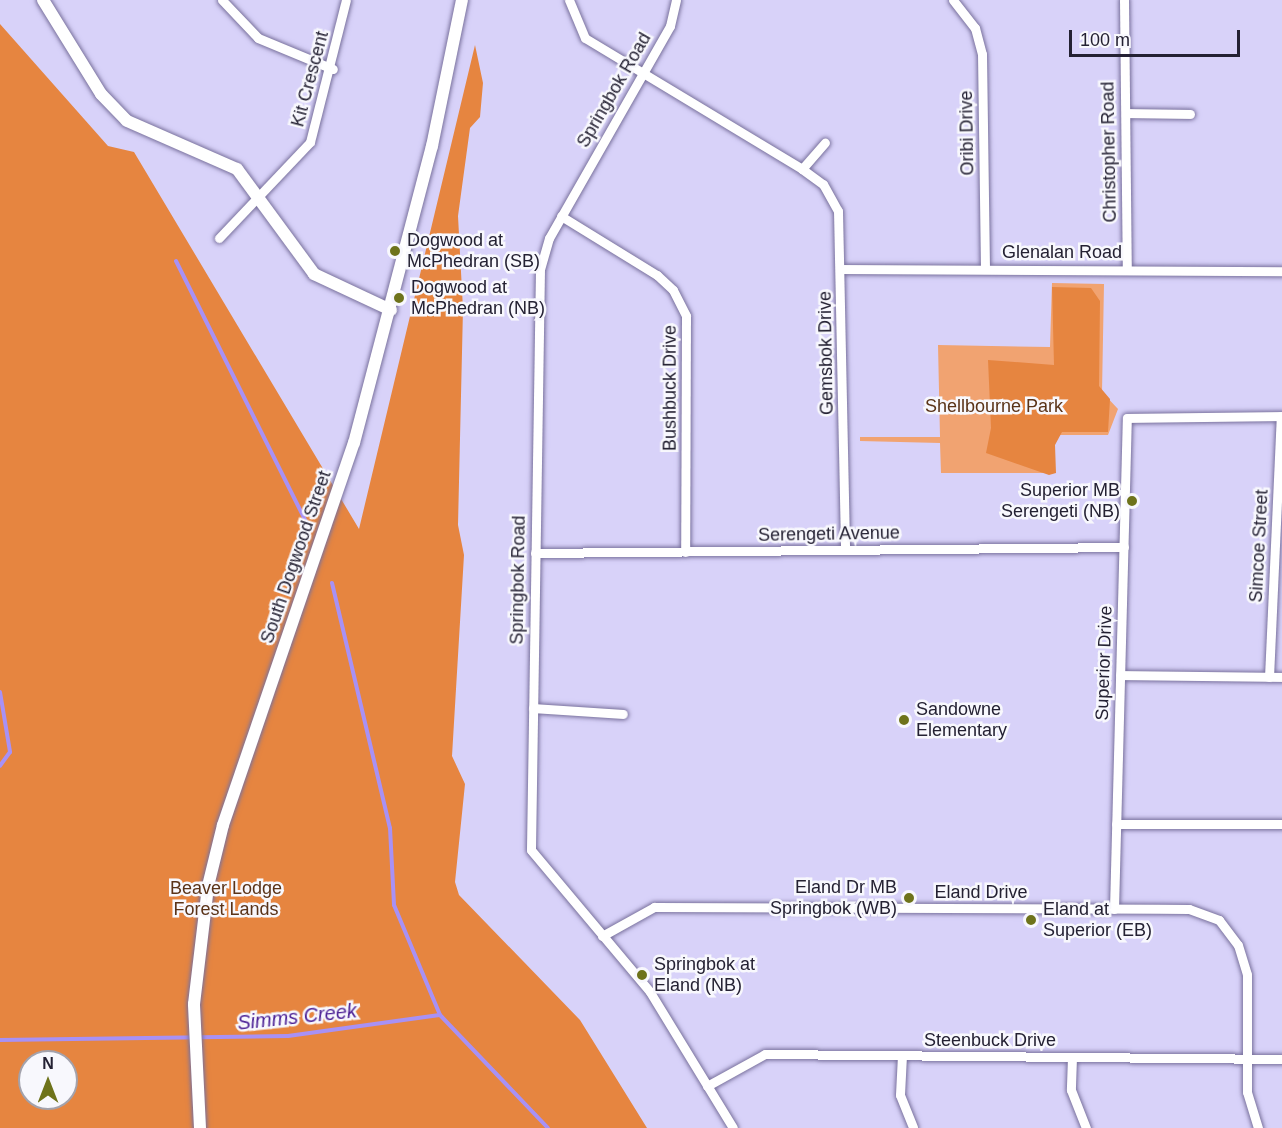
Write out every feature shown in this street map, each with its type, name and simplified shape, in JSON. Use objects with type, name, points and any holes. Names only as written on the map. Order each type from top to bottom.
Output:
[{"type":"main road","points":[[43,0],[101,94],[127,121],[237,169],[314,274],[390,310]]},
{"type":"main road","name":"South Dogwood Street","points":[[200,1128],[196,1086],[197,956],[223,825],[341,486],[390,310],[462,0]]},
{"type":"street","points":[[222,0],[258,38],[333,69]]},
{"type":"street","name":"Kit Crescent","points":[[219,238],[310,142],[333,69],[346,0]]},
{"type":"street","name":"Gemsbok Drive","points":[[569,0],[585,38],[641,76],[802,169],[823,184],[838,211],[842,269],[845,550]]},
{"type":"street","name":"Springbok Road","points":[[676,0],[670,26],[561,216],[540,269],[531,850],[650,992],[733,1128]]},
{"type":"street","name":"Christopher Road","points":[[1125,0],[1127,268]]},
{"type":"street","name":"Oribi Drive","points":[[957,1],[975,28],[982,54],[985,268]]},
{"type":"street","points":[[1125,113],[1190,114]]},
{"type":"street","points":[[802,169],[825,143]]},
{"type":"street","name":"Bushbuck Drive","points":[[561,216],[657,275],[673,290],[686,316],[686,552]]},
{"type":"street","name":"Glenalan Road","points":[[842,269],[1127,268],[1282,271]]},
{"type":"street","name":"Superior Drive","points":[[1114,909],[1127,418],[1282,416]]},
{"type":"street","name":"Simcoe Street","points":[[1269,677],[1282,416]]},
{"type":"street","name":"Serengeti Avenue","points":[[535,553],[1124,547]]},
{"type":"street","points":[[1120,675],[1282,678]]},
{"type":"street","points":[[533,708],[623,714]]},
{"type":"street","points":[[1116,824],[1282,824]]},
{"type":"street","name":"Eland Drive","points":[[602,936],[654,907],[1189,909],[1219,920],[1238,945],[1247,975],[1247,1092],[1258,1128]]},
{"type":"street","name":"Steenbuck Drive","points":[[707,1086],[765,1054],[1282,1059]]},
{"type":"street","points":[[902,1055],[900,1095],[913,1128]]},
{"type":"street","points":[[1072,1057],[1071,1090],[1086,1128]]},
{"type":"green space","name":"Beaver Lodge Forest Lands","points":[[0,24],[108,146],[134,152],[359,529],[475,45],[483,83],[480,117],[470,128],[458,216],[463,309],[458,525],[464,555],[452,756],[465,784],[455,882],[459,895],[580,1020],[647,1128],[0,1128]]},
{"type":"green space","name":"Shellbourne Park","points":[[1052,283],[1104,284],[1102,392],[1118,409],[1108,435],[1049,435],[1048,473],[941,473],[940,443],[860,441],[860,437],[940,437],[938,345],[1050,347]]},
{"type":"green space","points":[[1052,287],[1091,288],[1100,301],[1099,386],[1110,399],[1108,432],[1062,432],[1055,445],[1056,473],[1049,475],[986,453],[991,428],[988,360],[1054,365]]},
{"type":"waterway","points":[[176,261],[309,528]]},
{"type":"waterway","points":[[332,583],[390,828],[394,905],[440,1015],[548,1128]]},
{"type":"waterway","name":"Simms Creek","points":[[0,692],[10,752],[0,766]]},
{"type":"waterway","name":"Simms Creek","points":[[0,1040],[288,1036],[440,1015]]},
{"type":"place","name":"Dogwood at McPhedran (SB)","points":[[395,251]]},
{"type":"place","name":"Dogwood at McPhedran (NB)","points":[[399,298]]},
{"type":"place","name":"Superior MB Serengeti (NB)","points":[[1132,501]]},
{"type":"place","name":"Sandowne Elementary","points":[[904,720]]},
{"type":"place","name":"Eland Dr MB Springbok (WB)","points":[[909,898]]},
{"type":"place","name":"Eland at Superior (EB)","points":[[1031,920]]},
{"type":"place","name":"Springbok at Eland (NB)","points":[[642,975]]}]
